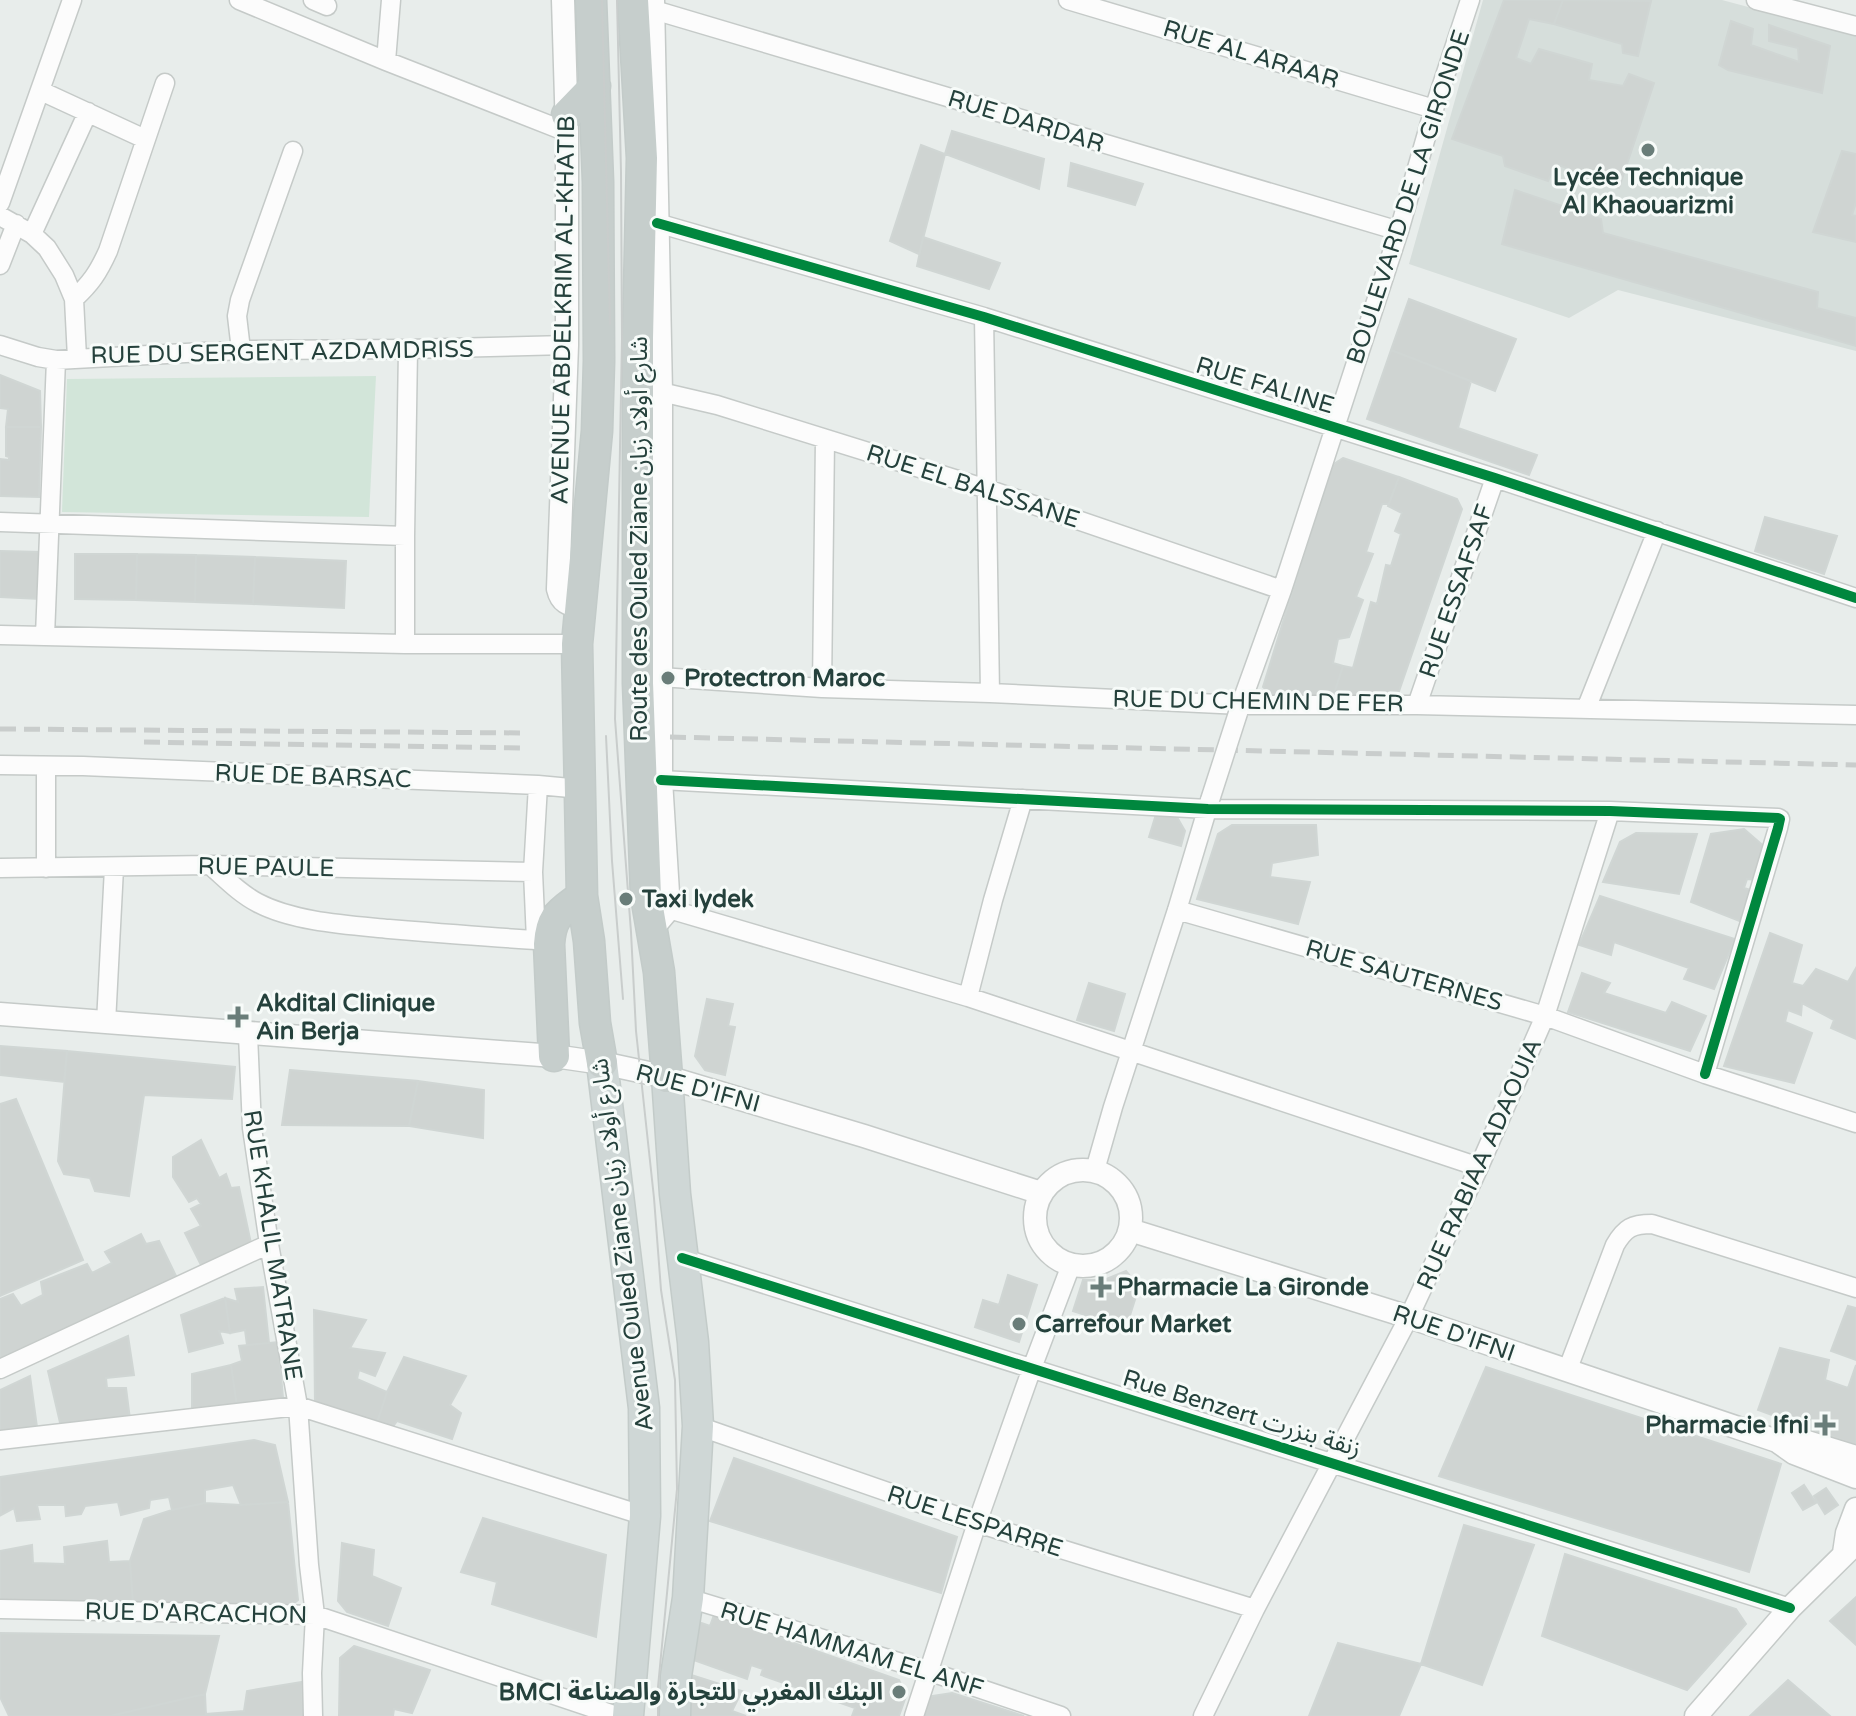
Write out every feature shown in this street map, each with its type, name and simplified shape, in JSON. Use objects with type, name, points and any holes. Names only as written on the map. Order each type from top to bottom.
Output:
[{"type":"highway","name":"Route des Ouled Ziane شارع أولاد زيان","points":[[590,966],[582,896],[577,644],[598,403],[598,197],[591,0]]},
{"type":"highway","name":"Route des Ouled Ziane شارع أولاد زيان","points":[[647,3],[649,146],[638,353],[637,627],[644,869],[660,919],[659,972],[667,1077]]},
{"type":"highway","points":[[567,124],[595,86]]},
{"type":"highway","points":[[637,627],[660,677]]},
{"type":"highway","points":[[554,1056],[543,942],[553,921],[582,896]]},
{"type":"highway","name":"Avenue Ouled Ziane شارع أولاد زيان","points":[[590,966],[602,1063]]},
{"type":"main road","name":"Avenue Ouled Ziane شارع أولاد زيان","points":[[602,1063],[644,1408],[645,1516],[628,1716]]},
{"type":"main road","points":[[667,1077],[675,1194],[693,1342],[698,1426],[688,1598],[676,1676],[675,1716]]},
{"type":"street","points":[[0,203],[72,0]]},
{"type":"street","points":[[239,0],[386,61],[567,124]]},
{"type":"street","points":[[386,61],[391,0]]},
{"type":"street","name":"AVENUE ABDELKRIM AL-KHATIB","points":[[563,0],[567,124],[567,345],[558,589],[565,603],[580,606]]},
{"type":"street","name":"RUE AL ARAAR","points":[[1068,0],[1434,109]]},
{"type":"street","name":"BOULEVARD DE LA GIRONDE","points":[[1209,805],[1399,231],[1470,0]]},
{"type":"street","points":[[1756,0],[1856,26]]},
{"type":"street","name":"RUE DARDAR","points":[[647,3],[1399,231]]},
{"type":"street","points":[[74,299],[98,273],[108,251],[165,83]]},
{"type":"street","points":[[41,91],[145,139]]},
{"type":"street","points":[[32,234],[88,112]]},
{"type":"street","points":[[649,146],[657,223],[661,392],[660,919],[968,997],[1479,1167]]},
{"type":"street","points":[[241,350],[237,316],[240,300],[293,151]]},
{"type":"street","points":[[0,265],[8,220],[32,234],[47,248],[74,299],[77,358]]},
{"type":"street","name":"RUE FALINE","points":[[657,223],[984,317],[1495,478],[1856,598]]},
{"type":"street","points":[[984,317],[990,693]]},
{"type":"street","name":"RUE DU SERGENT AZDAMDRISS","points":[[0,345],[56,360],[241,350],[567,345]]},
{"type":"street","points":[[405,644],[408,349]]},
{"type":"street","points":[[45,636],[56,360]]},
{"type":"street","name":"RUE EL BALSSANE","points":[[661,392],[717,405],[987,489],[1282,590]]},
{"type":"street","points":[[822,688],[825,439]]},
{"type":"street","name":"RUE ESSAFSAF","points":[[1417,705],[1495,478]]},
{"type":"street","points":[[0,522],[405,536]]},
{"type":"street","points":[[1586,709],[1657,531]]},
{"type":"street","points":[[0,635],[405,644],[577,644]]},
{"type":"street","name":"RUE DU CHEMIN DE FER","points":[[660,677],[1240,709],[1417,705],[1856,715]]},
{"type":"street","name":"RUE DE BARSAC","points":[[0,765],[581,789]]},
{"type":"street","points":[[46,766],[46,868]]},
{"type":"street","points":[[661,780],[1023,799],[1776,817],[1780,819],[1705,1074]]},
{"type":"street","points":[[210,865],[241,892],[258,903],[282,912],[359,926],[543,942],[533,872],[538,785]]},
{"type":"street","points":[[968,997],[1023,799]]},
{"type":"street","points":[[1095,1170],[1209,805]]},
{"type":"street","name":"RUE RABIAA ADAOUIA","points":[[1203,1716],[1255,1609],[1409,1317],[1479,1167],[1545,1016],[1610,811]]},
{"type":"street","name":"RUE PAULE","points":[[0,868],[210,865],[533,872]]},
{"type":"street","points":[[106,1023],[114,868]]},
{"type":"street","name":"RUE SAUTERNES","points":[[1177,910],[1545,1016],[1705,1074],[1856,1123]]},
{"type":"street","name":"RUE D'IFNI","points":[[0,1014],[554,1056],[602,1063],[667,1077],[1041,1193]]},
{"type":"street","name":"RUE KHALIL MATRANE","points":[[248,1035],[252,1128],[298,1406],[315,1615],[313,1716]]},
{"type":"street","points":[[1079,1169],[1095,1170],[1107,1175],[1125,1193],[1132,1217],[1130,1230],[1118,1252],[1108,1259],[1097,1264],[1071,1265],[1049,1252],[1036,1230],[1035,1218],[1041,1193],[1051,1181],[1064,1173],[1079,1169]]},
{"type":"street","points":[[1567,1371],[1615,1245],[1622,1233],[1639,1224],[1652,1224],[1856,1288]]},
{"type":"street","name":"RUE D'IFNI","points":[[1130,1230],[1409,1317],[1777,1441],[1794,1453],[1856,1477]]},
{"type":"street","points":[[0,1369],[269,1244]]},
{"type":"street","name":"Rue Benzert زنقة بنزرت","points":[[682,1258],[1790,1608]]},
{"type":"street","points":[[914,1716],[977,1523],[1071,1265]]},
{"type":"street","points":[[0,1440],[298,1406],[645,1516]]},
{"type":"street","name":"RUE LESPARRE","points":[[698,1426],[977,1523],[1255,1609]]},
{"type":"street","name":"RUE D'IFNI","points":[[1777,1441],[1804,1441],[1856,1457]]},
{"type":"street","points":[[1696,1716],[1790,1608],[1850,1548],[1847,1533],[1856,1509]]},
{"type":"street","name":"RUE HAMMAM EL ANF","points":[[688,1598],[928,1671],[1061,1716]]},
{"type":"street","name":"RUE D'ARCACHON","points":[[0,1609],[315,1615],[617,1716]]},
{"type":"shaded area","name":"Lycée Technique Al Khaouarizmi","points":[[1483,0],[1722,0],[1856,36],[1856,351],[1618,290],[1569,318],[1409,264]]},
{"type":"green space","points":[[376,376],[369,517],[62,512],[67,379]]},
{"type":"building","points":[[1504,0],[1563,0],[1554,24],[1529,19],[1516,58],[1531,64],[1539,49],[1592,64],[1589,80],[1623,86],[1629,74],[1654,83],[1619,188],[1556,164],[1548,181],[1505,166],[1503,156],[1452,139]]},
{"type":"building","points":[[1563,0],[1651,1],[1638,56],[1623,53],[1622,44],[1554,24]]},
{"type":"building","points":[[1731,21],[1753,29],[1751,45],[1799,62],[1798,48],[1769,41],[1769,25],[1830,46],[1822,93],[1728,70],[1719,65]]},
{"type":"building","points":[[952,131],[1044,159],[1039,189],[945,154]]},
{"type":"building","points":[[921,145],[945,154],[919,254],[890,241]]},
{"type":"building","points":[[1842,151],[1856,154],[1856,202],[1852,215],[1856,216],[1856,242],[1813,232]]},
{"type":"building","points":[[1071,163],[1143,184],[1135,205],[1068,186]]},
{"type":"building","points":[[1515,190],[1601,219],[1603,233],[1818,292],[1817,308],[1856,318],[1856,346],[1502,244]]},
{"type":"building","points":[[923,237],[1000,263],[989,289],[917,266]]},
{"type":"building","points":[[1409,299],[1516,339],[1495,391],[1391,350]]},
{"type":"building","points":[[1391,350],[1471,381],[1458,428],[1537,455],[1529,475],[1367,419]]},
{"type":"building","points":[[0,375],[40,391],[41,427],[6,427],[8,409],[0,408]]},
{"type":"building","points":[[6,427],[41,427],[39,497],[0,496],[0,459],[9,460],[6,456]]},
{"type":"building","points":[[1343,458],[1399,477],[1389,504],[1382,504],[1366,552],[1373,554],[1356,597],[1363,600],[1349,637],[1338,639],[1333,663],[1343,666],[1332,700],[1276,699],[1263,687],[1331,466]]},
{"type":"building","points":[[1399,477],[1457,499],[1462,509],[1398,694],[1389,700],[1332,700],[1343,666],[1353,668],[1371,602],[1377,604],[1386,565],[1391,566],[1401,534],[1395,531],[1402,513],[1388,506]]},
{"type":"building","points":[[1765,517],[1837,536],[1824,574],[1755,551]]},
{"type":"building","points":[[0,551],[42,552],[40,599],[0,597]]},
{"type":"building","points":[[75,554],[137,554],[136,600],[75,599]]},
{"type":"building","points":[[137,554],[196,555],[195,602],[136,600]]},
{"type":"building","points":[[196,555],[255,557],[253,604],[195,602]]},
{"type":"building","points":[[255,557],[346,561],[344,608],[253,604]]},
{"type":"building","points":[[1157,811],[1177,817],[1185,831],[1181,846],[1149,837]]},
{"type":"building","points":[[1232,825],[1316,825],[1318,855],[1272,863],[1270,877],[1310,882],[1298,924],[1197,899],[1218,834]]},
{"type":"building","points":[[1744,829],[1766,848],[1756,880],[1747,879],[1744,888],[1754,891],[1742,922],[1691,902],[1711,834]]},
{"type":"building","points":[[1636,833],[1697,834],[1679,894],[1603,882],[1620,842]]},
{"type":"building","points":[[1600,896],[1735,939],[1714,989],[1684,979],[1689,968],[1614,942],[1611,955],[1579,945]]},
{"type":"building","points":[[1770,933],[1802,945],[1792,983],[1803,986],[1816,969],[1848,982],[1856,968],[1856,1039],[1831,1028],[1834,1020],[1802,1003],[1801,1015],[1788,1010],[1785,1022],[1812,1033],[1794,1083],[1724,1066]]},
{"type":"building","points":[[1582,973],[1610,983],[1604,993],[1666,1013],[1672,1002],[1706,1016],[1690,1051],[1568,1012]]},
{"type":"building","points":[[1089,983],[1125,994],[1114,1031],[1077,1020]]},
{"type":"building","points":[[707,999],[733,1004],[728,1026],[735,1027],[725,1075],[705,1070],[695,1056]]},
{"type":"building","points":[[0,1046],[67,1051],[64,1082],[0,1075]]},
{"type":"building","points":[[67,1051],[235,1067],[232,1099],[144,1095],[129,1196],[95,1191],[90,1178],[64,1174],[58,1161]]},
{"type":"building","points":[[290,1070],[418,1081],[409,1126],[282,1125]]},
{"type":"building","points":[[418,1081],[484,1090],[483,1138],[409,1126]]},
{"type":"building","points":[[16,1099],[83,1260],[0,1296],[0,1104]]},
{"type":"building","points":[[201,1140],[219,1178],[226,1174],[231,1188],[239,1187],[252,1248],[202,1267],[185,1233],[201,1226],[191,1209],[201,1204],[197,1198],[189,1202],[173,1177],[173,1157]]},
{"type":"building","points":[[141,1234],[146,1244],[159,1241],[177,1278],[0,1362],[0,1299],[13,1294],[21,1306],[43,1295],[41,1282],[87,1264],[92,1273],[112,1263],[105,1252]]},
{"type":"building","points":[[1126,1271],[1139,1287],[1126,1328],[1073,1311],[1083,1280],[1104,1280]]},
{"type":"building","points":[[1008,1275],[1037,1285],[1019,1342],[975,1327],[983,1300],[999,1305]]},
{"type":"building","points":[[263,1287],[269,1343],[247,1345],[245,1330],[230,1333],[225,1298],[238,1302],[235,1289]]},
{"type":"building","points":[[225,1298],[230,1333],[219,1331],[223,1343],[189,1352],[181,1315]]},
{"type":"building","points":[[1848,1306],[1856,1308],[1856,1360],[1831,1351]]},
{"type":"building","points":[[314,1310],[366,1320],[350,1348],[385,1353],[375,1376],[359,1370],[357,1379],[387,1392],[376,1426],[315,1405]]},
{"type":"building","points":[[128,1336],[134,1375],[106,1378],[107,1388],[126,1388],[130,1419],[61,1427],[48,1371]]},
{"type":"building","points":[[278,1342],[283,1398],[237,1407],[231,1365],[242,1361],[239,1346]]},
{"type":"building","points":[[1780,1348],[1829,1360],[1825,1380],[1848,1388],[1856,1365],[1856,1445],[1758,1410]]},
{"type":"building","points":[[404,1357],[466,1376],[450,1405],[461,1413],[452,1439],[397,1421],[392,1428],[376,1426],[387,1392]]},
{"type":"building","points":[[231,1365],[237,1407],[192,1410],[192,1374]]},
{"type":"building","points":[[1486,1367],[1781,1464],[1749,1572],[1439,1476]]},
{"type":"building","points":[[30,1376],[37,1427],[0,1431],[0,1390]]},
{"type":"building","points":[[254,1440],[275,1445],[288,1502],[241,1505],[233,1485],[205,1490],[205,1503],[172,1510],[169,1497],[150,1500],[149,1508],[121,1515],[118,1502],[85,1506],[81,1514],[66,1516],[65,1505],[37,1505],[40,1519],[17,1521],[14,1508],[1,1515],[0,1477]]},
{"type":"building","points":[[734,1458],[957,1537],[941,1593],[710,1521]]},
{"type":"building","points":[[1804,1485],[1816,1503],[1803,1510],[1792,1493]]},
{"type":"building","points":[[1826,1488],[1838,1505],[1825,1514],[1814,1496]]},
{"type":"building","points":[[288,1502],[298,1600],[289,1607],[133,1603],[130,1561],[144,1519],[205,1503],[241,1505]]},
{"type":"building","points":[[483,1518],[606,1555],[596,1637],[492,1604],[497,1582],[461,1572]]},
{"type":"building","points":[[1464,1525],[1534,1545],[1482,1685],[1421,1664]]},
{"type":"building","points":[[107,1541],[109,1562],[130,1561],[133,1603],[0,1605],[0,1551],[32,1545],[33,1563],[65,1564],[64,1547]]},
{"type":"building","points":[[342,1543],[374,1550],[372,1576],[401,1588],[388,1626],[347,1612],[338,1601]]},
{"type":"building","points":[[1565,1554],[1736,1609],[1746,1624],[1687,1690],[1542,1636]]},
{"type":"building","points":[[1856,1597],[1856,1645],[1830,1621]]},
{"type":"building","points":[[714,1615],[899,1680],[906,1696],[899,1716],[852,1716],[855,1708],[761,1675],[763,1669],[751,1665],[747,1679],[691,1659],[696,1621],[710,1626]]},
{"type":"building","points":[[0,1633],[219,1636],[205,1694],[110,1716],[9,1716],[0,1697]]},
{"type":"building","points":[[1338,1643],[1421,1664],[1399,1716],[1309,1716]]},
{"type":"building","points":[[354,1646],[430,1670],[412,1713],[394,1709],[393,1716],[339,1716],[340,1658]]},
{"type":"building","points":[[685,1673],[742,1691],[732,1711],[746,1716],[682,1716],[684,1696],[691,1697],[691,1688],[682,1685]]},
{"type":"building","points":[[1788,1680],[1830,1716],[1750,1716]]},
{"type":"building","points":[[302,1682],[303,1716],[206,1716],[244,1711],[247,1691]]},
{"type":"building","points":[[952,1693],[1024,1716],[914,1716],[920,1698]]},
{"type":"building","points":[[205,1694],[206,1716],[110,1716]]},
{"type":"tram line","points":[[602,0],[610,324]]},
{"type":"tram line","points":[[617,0],[622,339],[615,719],[636,1031],[661,1290],[675,1380],[677,1489],[658,1687],[658,1716]]},
{"type":"tram line","points":[[606,736],[623,999]]},
{"type":"railway","points":[[0,729],[525,733]]},
{"type":"railway","points":[[670,737],[1856,765]]},
{"type":"railway","points":[[144,742],[524,748]]},
{"type":"cycle path","points":[[657,223],[984,317],[1495,478],[1856,598]]},
{"type":"cycle path","points":[[661,780],[1208,809],[1610,811],[1778,818],[1778,828],[1705,1074]]},
{"type":"cycle path","points":[[682,1258],[1790,1608]]},
{"type":"place","name":"Lycée Technique Al Khaouarizmi","points":[[1648,150]]},
{"type":"place","name":"Protectron Maroc","points":[[668,678]]},
{"type":"place","name":"Taxi lydek","points":[[626,899]]},
{"type":"place","name":"Akdital Clinique Ain Berja","points":[[238,1017]]},
{"type":"place","name":"Pharmacie La Gironde","points":[[1101,1287]]},
{"type":"place","name":"Carrefour Market","points":[[1019,1324]]},
{"type":"place","name":"Pharmacie Ifni","points":[[1825,1425]]},
{"type":"place","name":"BMCI البنك المغربي للتجارة والصناعة","points":[[899,1692]]}]
